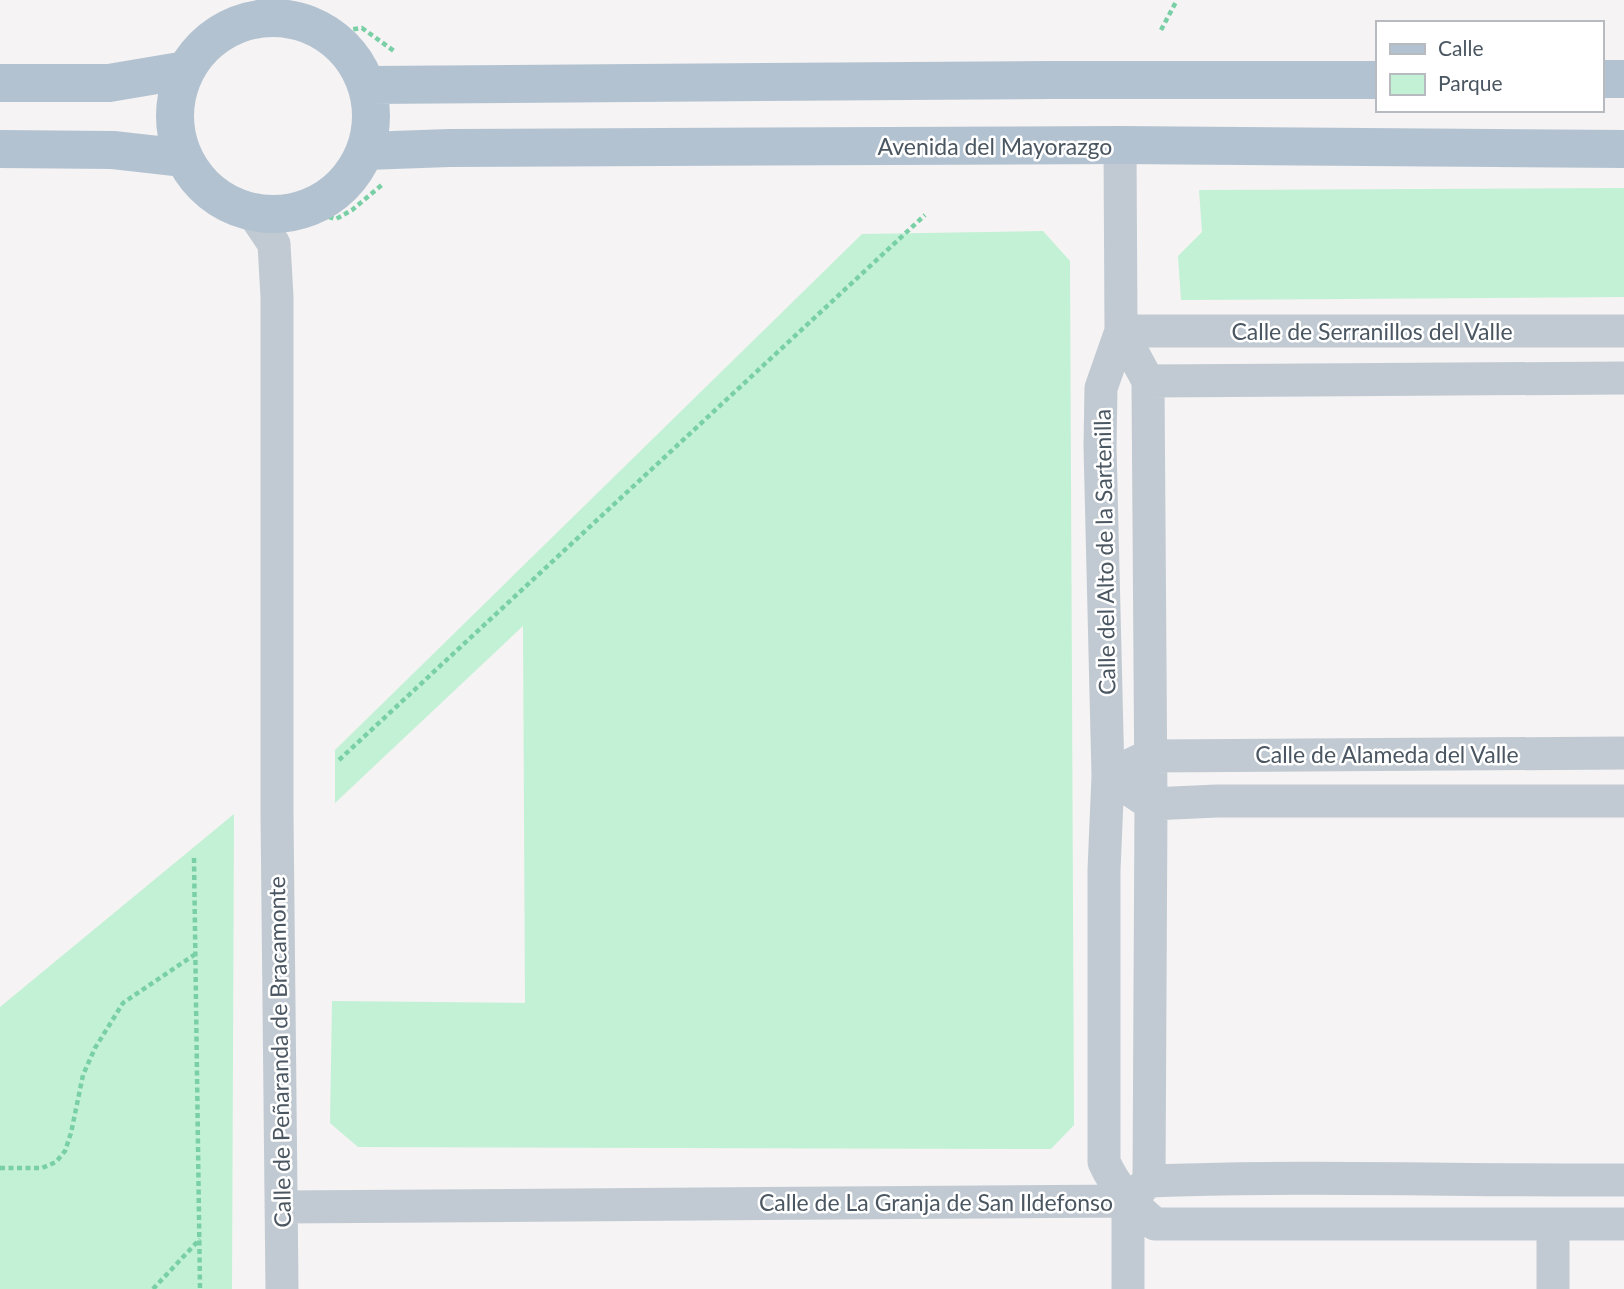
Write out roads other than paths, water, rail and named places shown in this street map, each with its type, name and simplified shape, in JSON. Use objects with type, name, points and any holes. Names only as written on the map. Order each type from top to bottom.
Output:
[{"type":"main road","points":[[265,17],[298,20],[345,30],[353,56],[368,85],[373,118],[366,151],[353,174],[340,189],[324,201],[320,214],[253,213],[232,206],[213,194],[195,176],[184,158],[177,137],[174,114],[178,91],[186,70],[206,44],[233,25],[265,17]]},
{"type":"main road","points":[[0,83],[109,83],[186,70]]},
{"type":"main road","points":[[1603,79],[1624,79]]},
{"type":"main road","points":[[368,85],[1376,80]]},
{"type":"main road","name":"Avenida del Mayorazgo","points":[[366,151],[449,148],[1120,145],[1624,149]]},
{"type":"main road","points":[[0,149],[113,150],[184,158]]},
{"type":"street","name":"Calle del Alto de la Sartenilla","points":[[1120,145],[1121,331],[1101,388],[1100,446],[1108,776],[1104,870],[1104,1162],[1112,1181],[1138,1191]]},
{"type":"street","name":"Calle de Peñaranda de Bracamonte","points":[[253,213],[274,244],[276,284],[277,815],[282,1289]]},
{"type":"street","name":"Calle del Alto de la Sartenilla","points":[[1121,331],[1148,382],[1151,804],[1138,1191],[1128,1289]]},
{"type":"street","name":"Calle de Serranillos del Valle","points":[[1121,331],[1624,331]]},
{"type":"street","name":"Calle de Serranillos del Valle","points":[[1148,382],[1624,378]]},
{"type":"street","name":"Calle de Alameda del Valle","points":[[1149,756],[1624,753]]},
{"type":"street","points":[[1108,776],[1149,756]]},
{"type":"street","points":[[1108,776],[1151,804]]},
{"type":"street","name":"Calle de Alameda del Valle","points":[[1151,804],[1217,801],[1624,802]]},
{"type":"street","name":"Calle de La Granja de San Ildefonso","points":[[281,1207],[1138,1191],[1348,1178],[1624,1180]]},
{"type":"street","name":"Calle de La Granja de San Ildefonso","points":[[1138,1191],[1155,1224],[1624,1224]]},
{"type":"street","points":[[1553,1225],[1553,1289]]}]
